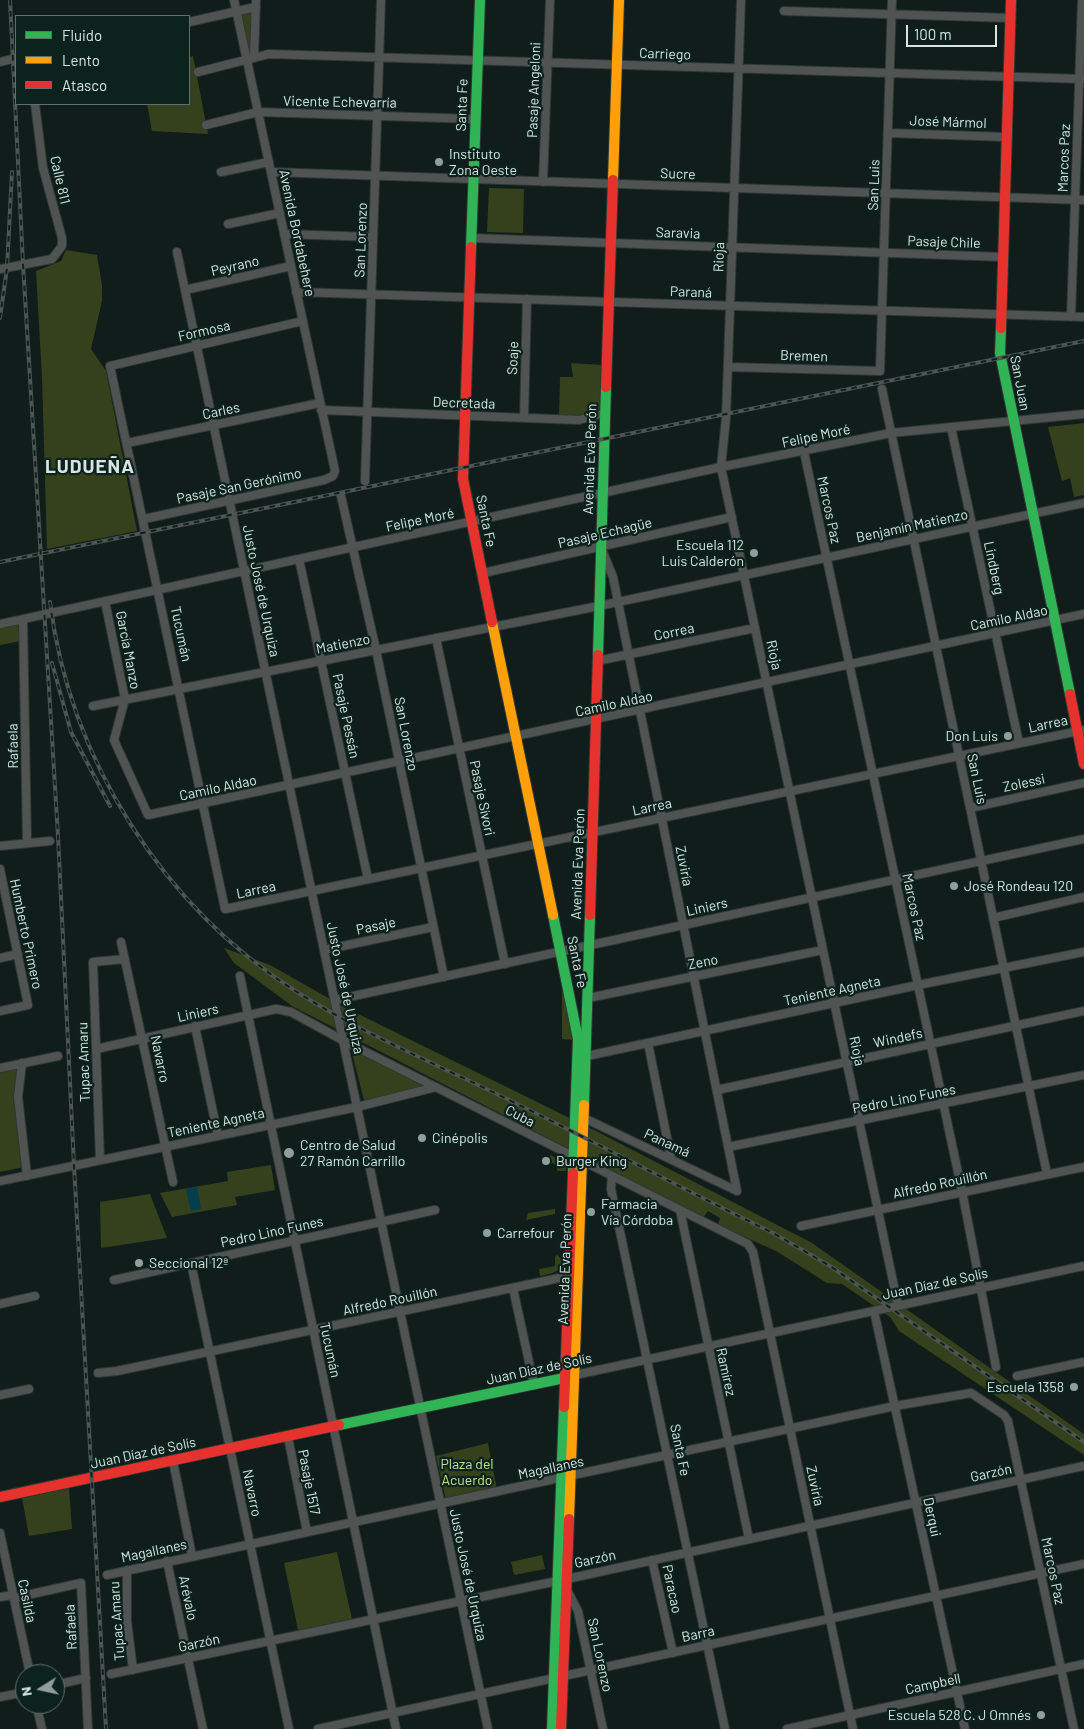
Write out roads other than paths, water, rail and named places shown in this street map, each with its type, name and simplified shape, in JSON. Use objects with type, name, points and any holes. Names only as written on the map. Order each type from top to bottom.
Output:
[{"type":"main road","name":"Santa Fe","points":[[480,0],[464,479],[578,1038]]},
{"type":"main road","name":"Avenida Eva Perón","points":[[563,1582],[560,1479],[569,1276],[578,1159],[584,1118],[602,494],[619,0]]},
{"type":"main road","name":"San Juan","points":[[1011,0],[1000,353],[1055,621],[1081,730],[1084,764]]},
{"type":"main road","name":"Avenida Eva Perón","points":[[552,1729],[558,1677],[571,1476],[575,1376],[578,1038]]},
{"type":"main road","name":"Juan Díaz de Solís","points":[[0,1498],[575,1376]]},
{"type":"main road","name":"Avenida Eva Perón","points":[[558,1677],[561,1729]]},
{"type":"street","name":"Avenida Bordabehere","points":[[234,0],[251,58],[258,112],[335,471]]},
{"type":"street","name":"San Lorenzo","points":[[365,481],[381,0]]},
{"type":"street","points":[[472,0],[480,0]]},
{"type":"street","name":"Pasaje Angeloni","points":[[543,182],[550,0]]},
{"type":"street","name":"Rioja","points":[[741,0],[728,367],[722,468],[898,1306]]},
{"type":"street","name":"San Luis","points":[[880,371],[892,0]]},
{"type":"street","name":"Marcos Paz","points":[[1071,316],[1082,79],[1082,0]]},
{"type":"street","points":[[190,22],[237,11],[256,4],[251,58]]},
{"type":"street","points":[[784,11],[1011,18]]},
{"type":"street","name":"Carriego","points":[[198,72],[269,54],[1082,79]]},
{"type":"street","points":[[0,62],[15,58]]},
{"type":"street","name":"Calle 811","points":[[0,269],[52,258],[62,246],[62,238],[43,168],[34,105]]},
{"type":"street","name":"Vicente Echevarría","points":[[206,125],[258,112],[476,118]]},
{"type":"street","name":"José Mármol","points":[[889,133],[1007,137]]},
{"type":"street","points":[[221,172],[269,162]]},
{"type":"street","name":"Sucre","points":[[271,172],[1084,200]]},
{"type":"street","points":[[228,224],[280,213]]},
{"type":"street","points":[[284,234],[373,237]]},
{"type":"street","name":"Saravia","points":[[471,238],[884,252]]},
{"type":"street","name":"Justo José de Urquiza","points":[[177,252],[488,1729]]},
{"type":"street","name":"Pasaje Chile","points":[[884,252],[1003,257]]},
{"type":"street","name":"Peyrano","points":[[185,290],[291,266]]},
{"type":"street","name":"Paraná","points":[[296,292],[1084,317]]},
{"type":"street","name":"Soaje","points":[[524,418],[527,299]]},
{"type":"street","name":"Formosa","points":[[110,366],[302,321]]},
{"type":"street","name":"Tucumán","points":[[110,366],[159,589],[225,909]]},
{"type":"street","name":"Bremen","points":[[728,367],[880,371]]},
{"type":"street","name":"San Luis","points":[[882,389],[1047,1174]]},
{"type":"street","name":"Decretada","points":[[321,406],[367,412],[579,420],[605,413]]},
{"type":"street","name":"Carles","points":[[128,443],[321,406]]},
{"type":"street","name":"Felipe Moré","points":[[0,624],[891,433],[1084,414]]},
{"type":"street","name":"Lindberg","points":[[951,427],[1019,743]]},
{"type":"street","name":"Marcos Paz","points":[[804,452],[962,1192],[996,1367]]},
{"type":"street","name":"Pasaje San Gerónimo","points":[[144,519],[324,480],[333,476],[335,471]]},
{"type":"street","name":"San Lorenzo","points":[[341,496],[354,547],[444,977]]},
{"type":"street","name":"Benjamín Matienzo","points":[[599,606],[826,556],[1084,503]]},
{"type":"street","name":"Pasaje Echagüe","points":[[483,573],[732,517]]},
{"type":"street","name":"Zuviría","points":[[601,546],[613,577],[737,1191]]},
{"type":"street","name":"Pasaje Pessán","points":[[299,559],[368,879]]},
{"type":"street","name":"García Manzo","points":[[106,601],[125,700],[114,740],[148,815]]},
{"type":"street","name":"Matienzo","points":[[93,706],[599,606]]},
{"type":"street","name":"Camilo Aldao","points":[[148,815],[460,750],[1084,614]]},
{"type":"street","name":"Rafaela","points":[[23,619],[27,842]]},
{"type":"street","name":"Correa","points":[[597,662],[755,628]]},
{"type":"street","name":"Pasaje Sívori","points":[[436,638],[505,964]]},
{"type":"street","name":"Larrea","points":[[225,909],[1081,730]]},
{"type":"street","name":"Zolessi","points":[[970,808],[1084,783]]},
{"type":"street","name":"Liniers","points":[[335,1000],[896,881],[1084,839]]},
{"type":"street","points":[[0,846],[50,841]]},
{"type":"street","name":"Humberto Primero","points":[[0,869],[3,898],[18,954],[28,1005],[0,1011]]},
{"type":"street","points":[[993,918],[1084,897]]},
{"type":"street","name":"Pasaje","points":[[324,950],[433,927]]},
{"type":"street","name":"Navarro","points":[[122,942],[173,1182]]},
{"type":"street","name":"Zeno","points":[[588,998],[823,950]]},
{"type":"street","name":"Teniente Agneta","points":[[586,1056],[1004,967],[1084,952]]},
{"type":"street","points":[[0,958],[18,954]]},
{"type":"street","name":"Tupac Amaru","points":[[100,1160],[92,962],[125,959]]},
{"type":"street","name":"Tucumán","points":[[240,976],[396,1729]]},
{"type":"street","name":"Liniers","points":[[96,1049],[276,1009]]},
{"type":"street","name":"Cuba","points":[[276,1009],[291,1012],[344,1041],[751,1247]]},
{"type":"street","name":"Windefs","points":[[717,1090],[1084,1012]]},
{"type":"street","points":[[195,1026],[218,1136]]},
{"type":"street","points":[[648,1043],[670,1158]]},
{"type":"street","points":[[0,1068],[58,1056]]},
{"type":"street","points":[[22,1063],[18,1096],[27,1176]]},
{"type":"street","name":"Pedro Lino Funes","points":[[728,1147],[1084,1075]]},
{"type":"street","name":"Teniente Agneta","points":[[0,1181],[357,1107],[436,1088]]},
{"type":"street","name":"Panamá","points":[[584,1118],[737,1191]]},
{"type":"street","name":"Alfredo Rouillón","points":[[801,1226],[1084,1167]]},
{"type":"street","name":"Santa Fe","points":[[612,1176],[611,1189],[724,1729]]},
{"type":"street","name":"Pedro Lino Funes","points":[[114,1280],[435,1210]]},
{"type":"street","name":"Ramírez","points":[[680,1210],[749,1538]]},
{"type":"street","name":"Zuviría","points":[[751,1247],[854,1729]]},
{"type":"street","name":"Navarro","points":[[191,1263],[289,1729]]},
{"type":"street","name":"Juan Díaz de Solís","points":[[575,1376],[1084,1266]]},
{"type":"street","name":"Alfredo Rouillón","points":[[98,1373],[117,1372],[569,1276]]},
{"type":"street","points":[[513,1288],[534,1385]]},
{"type":"street","points":[[0,1304],[34,1296]]},
{"type":"street","name":"Derqui","points":[[874,1311],[965,1729]]},
{"type":"street","points":[[1017,1376],[1084,1362]]},
{"type":"street","points":[[0,1395],[29,1389]]},
{"type":"street","name":"Magallanes","points":[[107,1575],[895,1406],[971,1393],[1006,1418]]},
{"type":"street","name":"Marcos Paz","points":[[1006,1418],[1021,1479],[1074,1729]]},
{"type":"street","name":"Pasaje 1517","points":[[288,1437],[307,1532]]},
{"type":"street","points":[[173,1461],[192,1556]]},
{"type":"street","name":"Garzón","points":[[111,1674],[461,1601],[563,1582],[749,1538],[1084,1466]]},
{"type":"street","name":"Casilda","points":[[0,1532],[28,1664]]},
{"type":"street","name":"Paracao","points":[[652,1560],[673,1653]]},
{"type":"street","name":"Arévalo","points":[[168,1561],[203,1729]]},
{"type":"street","name":"Barra","points":[[318,1729],[1084,1564]]},
{"type":"street","name":"Tupac Amaru","points":[[127,1570],[127,1621],[134,1670]]},
{"type":"street","name":"San Lorenzo","points":[[563,1582],[578,1611],[603,1729]]},
{"type":"street","name":"Rafaela","points":[[14,1596],[81,1583],[88,1729]]},
{"type":"street","points":[[0,1597],[14,1596]]},
{"type":"street","name":"Campbell","points":[[787,1729],[1084,1664]]},
{"type":"street","points":[[65,1683],[86,1678]]},
{"type":"street","points":[[0,1697],[15,1694]]},
{"type":"street","points":[[38,1714],[42,1729]]},
{"type":"water","points":[[197,1187],[201,1209],[191,1211],[186,1189]]},
{"type":"railway","points":[[10,0],[15,102]]},
{"type":"railway","points":[[15,105],[58,836],[74,1166],[106,1729]]},
{"type":"railway","points":[[0,318],[7,268],[12,172]]},
{"type":"railway","points":[[0,562],[1084,341]]},
{"type":"railway","points":[[50,602],[61,661],[78,718],[102,772],[131,824],[165,873],[205,917],[249,957],[297,992],[348,1022],[479,1085],[773,1233],[830,1266],[1084,1442]]},
{"type":"railway","points":[[52,663],[71,732],[110,806]]},
{"type":"place","name":"Instituto Zona Oeste","points":[[439,162]]},
{"type":"place","name":"Escuela 112 Luis Calderón","points":[[754,553]]},
{"type":"place","name":"Don Luis","points":[[1008,736]]},
{"type":"place","name":"José Rondeau 120","points":[[954,886]]},
{"type":"place","name":"Cinépolis","points":[[422,1138]]},
{"type":"place","name":"Centro de Salud 27 Ramón Carrillo","points":[[289,1153]]},
{"type":"place","name":"Burger King","points":[[546,1161]]},
{"type":"place","name":"Farmacia Vía Córdoba","points":[[591,1212]]},
{"type":"place","name":"Carrefour","points":[[487,1233]]},
{"type":"place","name":"Seccional 12ª","points":[[139,1263]]},
{"type":"place","name":"Escuela 1358","points":[[1074,1387]]},
{"type":"place","name":"Escuela 528 C. J Omnés","points":[[1041,1715]]},
{"type":"district","name":"LUDUEÑA","points":[[90,467]]},
{"type":"park label","name":"Plaza del Acuerdo","points":[[467,1472]]}]
